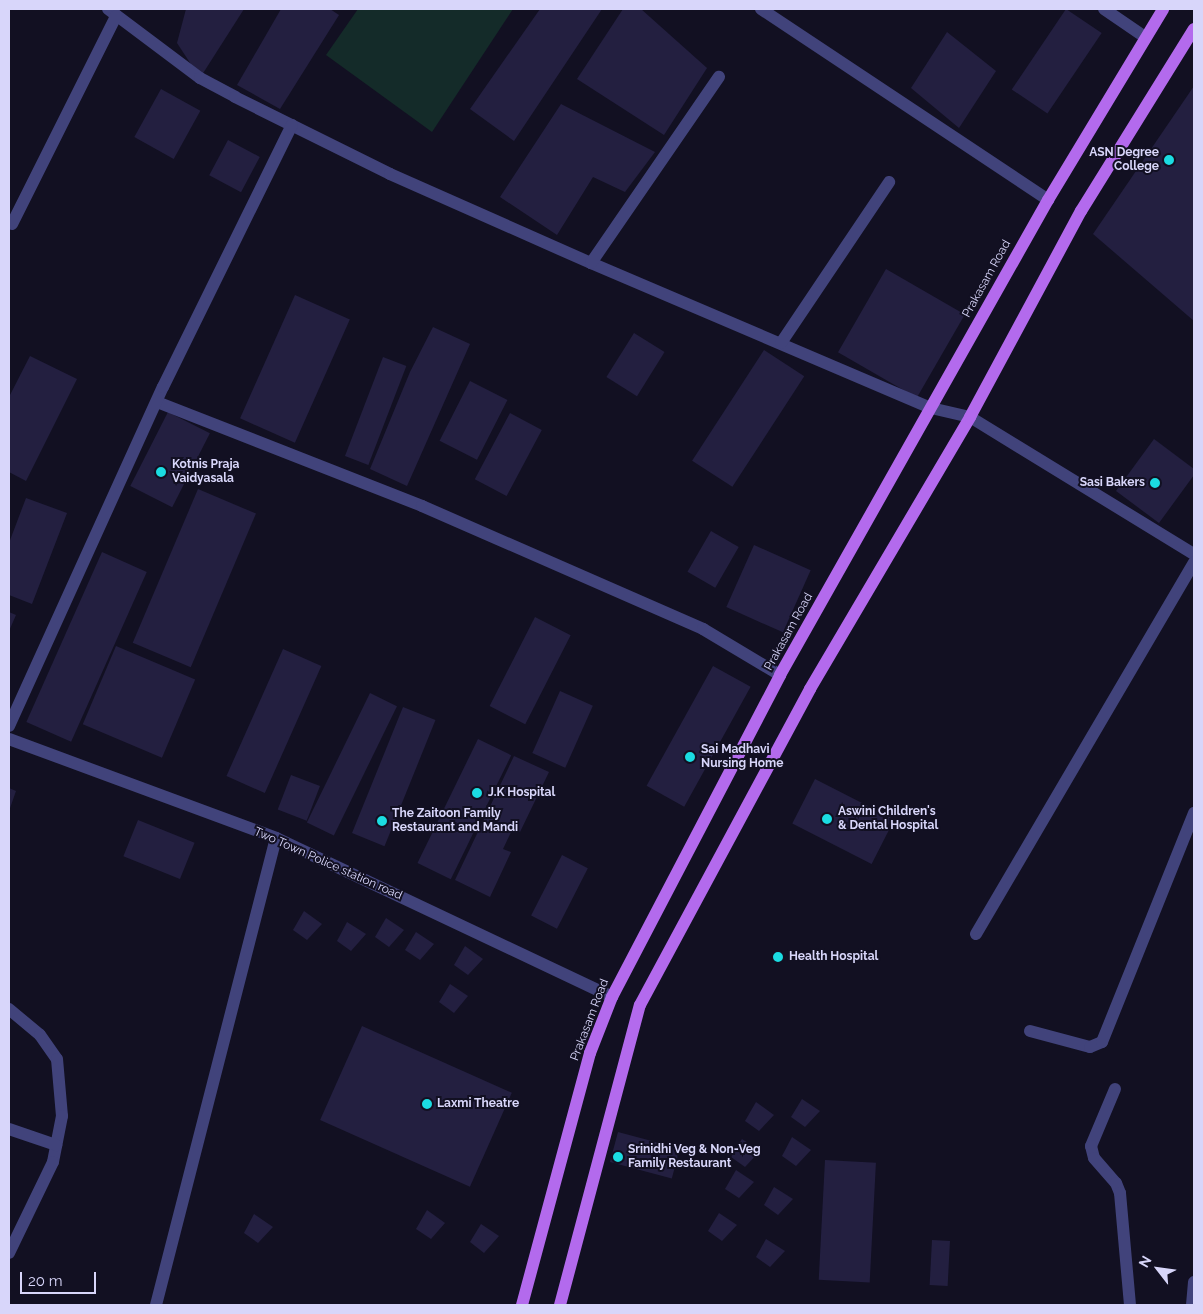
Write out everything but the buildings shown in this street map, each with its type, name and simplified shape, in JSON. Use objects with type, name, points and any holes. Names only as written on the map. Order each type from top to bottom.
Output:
[{"type":"main road","name":"Prakasam Road","points":[[522,1305],[588,1062],[612,996],[780,675],[1048,200],[1163,9]]},
{"type":"main road","points":[[560,1305],[640,1005],[810,688],[970,417],[1081,211],[1194,29]]},
{"type":"street","points":[[761,9],[1048,200]]},
{"type":"street","points":[[1104,9],[1145,37]]},
{"type":"street","points":[[12,224],[112,12],[200,78],[390,174],[591,263],[931,408],[970,417],[1194,554]]},
{"type":"street","points":[[591,263],[719,76]]},
{"type":"street","points":[[9,726],[157,402],[292,125]]},
{"type":"street","points":[[781,343],[889,182]]},
{"type":"street","points":[[157,402],[422,506],[694,625],[780,675]]},
{"type":"street","points":[[976,934],[1194,562]]},
{"type":"street","name":"Two Town Police station road","points":[[9,739],[276,838],[612,996]]},
{"type":"street","points":[[1030,1031],[1090,1047],[1102,1042],[1194,813]]},
{"type":"street","points":[[156,1305],[276,838]]},
{"type":"street","points":[[9,1009],[40,1035],[57,1059],[62,1116],[53,1162],[9,1253]]},
{"type":"street","points":[[1116,1089],[1091,1146],[1094,1158],[1116,1183],[1120,1193],[1130,1305]]},
{"type":"street","points":[[9,1130],[56,1145]]},
{"type":"street","points":[[1192,1305],[1194,1282]]},
{"type":"green space","points":[[358,9],[513,9],[432,132],[326,55]]},
{"type":"place","name":"ASN Degree College","points":[[1169,160]]},
{"type":"place","name":"Kotnis Praja Vaidyasala","points":[[161,472]]},
{"type":"place","name":"Sasi Bakers","points":[[1155,483]]},
{"type":"place","name":"Sai Madhavi Nursing Home","points":[[690,757]]},
{"type":"place","name":"J.K Hospital","points":[[477,793]]},
{"type":"place","name":"Aswini Children's & Dental Hospital","points":[[827,819]]},
{"type":"place","name":"The Zaitoon Family Restaurant and Mandi","points":[[382,821]]},
{"type":"place","name":"Health Hospital","points":[[778,957]]},
{"type":"place","name":"Laxmi Theatre","points":[[427,1104]]},
{"type":"place","name":"Srinidhi Veg & Non-Veg Family Restaurant","points":[[618,1157]]}]
